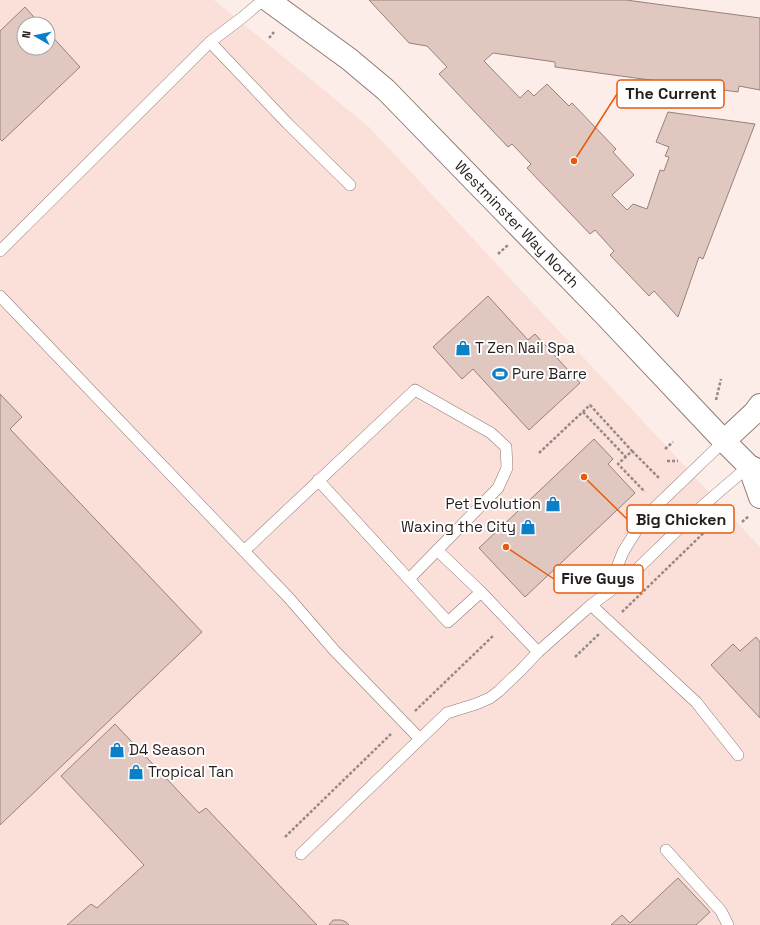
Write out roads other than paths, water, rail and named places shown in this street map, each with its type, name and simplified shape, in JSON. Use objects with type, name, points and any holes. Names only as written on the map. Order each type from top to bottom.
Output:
[{"type":"street","name":"Westminster Way North","points":[[268,0],[349,59],[391,95],[606,315],[724,441],[756,464],[755,506]]},
{"type":"street","points":[[724,441],[755,412],[760,405]]},
{"type":"lane","points":[[0,251],[210,42],[263,0]]},
{"type":"lane","points":[[210,42],[287,123],[350,185]]},
{"type":"lane","points":[[0,296],[290,598],[334,650],[420,739]]},
{"type":"lane","points":[[244,551],[415,390],[491,433],[506,447],[507,468],[498,488],[409,579]]},
{"type":"lane","points":[[607,593],[623,552],[644,518],[724,441]]},
{"type":"lane","points":[[301,854],[446,713],[490,698],[522,669],[538,652],[591,605],[629,577],[699,510],[756,464]]},
{"type":"lane","points":[[318,480],[448,622],[481,592]]},
{"type":"lane","points":[[437,550],[481,592],[538,652]]},
{"type":"lane","points":[[591,605],[696,702],[738,755]]},
{"type":"lane","points":[[666,850],[722,912],[728,925]]},
{"type":"place","name":"The Current","points":[[574,161]]},
{"type":"place","name":"T Zen Nail Spa","points":[[463,348]]},
{"type":"place","name":"Pure Barre","points":[[500,374]]},
{"type":"place","name":"Big Chicken","points":[[584,477]]},
{"type":"place","name":"Pet Evolution","points":[[553,504]]},
{"type":"place","name":"Waxing the City","points":[[528,527]]},
{"type":"place","name":"Five Guys","points":[[506,547]]},
{"type":"place","name":"D4 Season","points":[[117,750]]},
{"type":"place","name":"Tropical Tan","points":[[136,772]]}]
